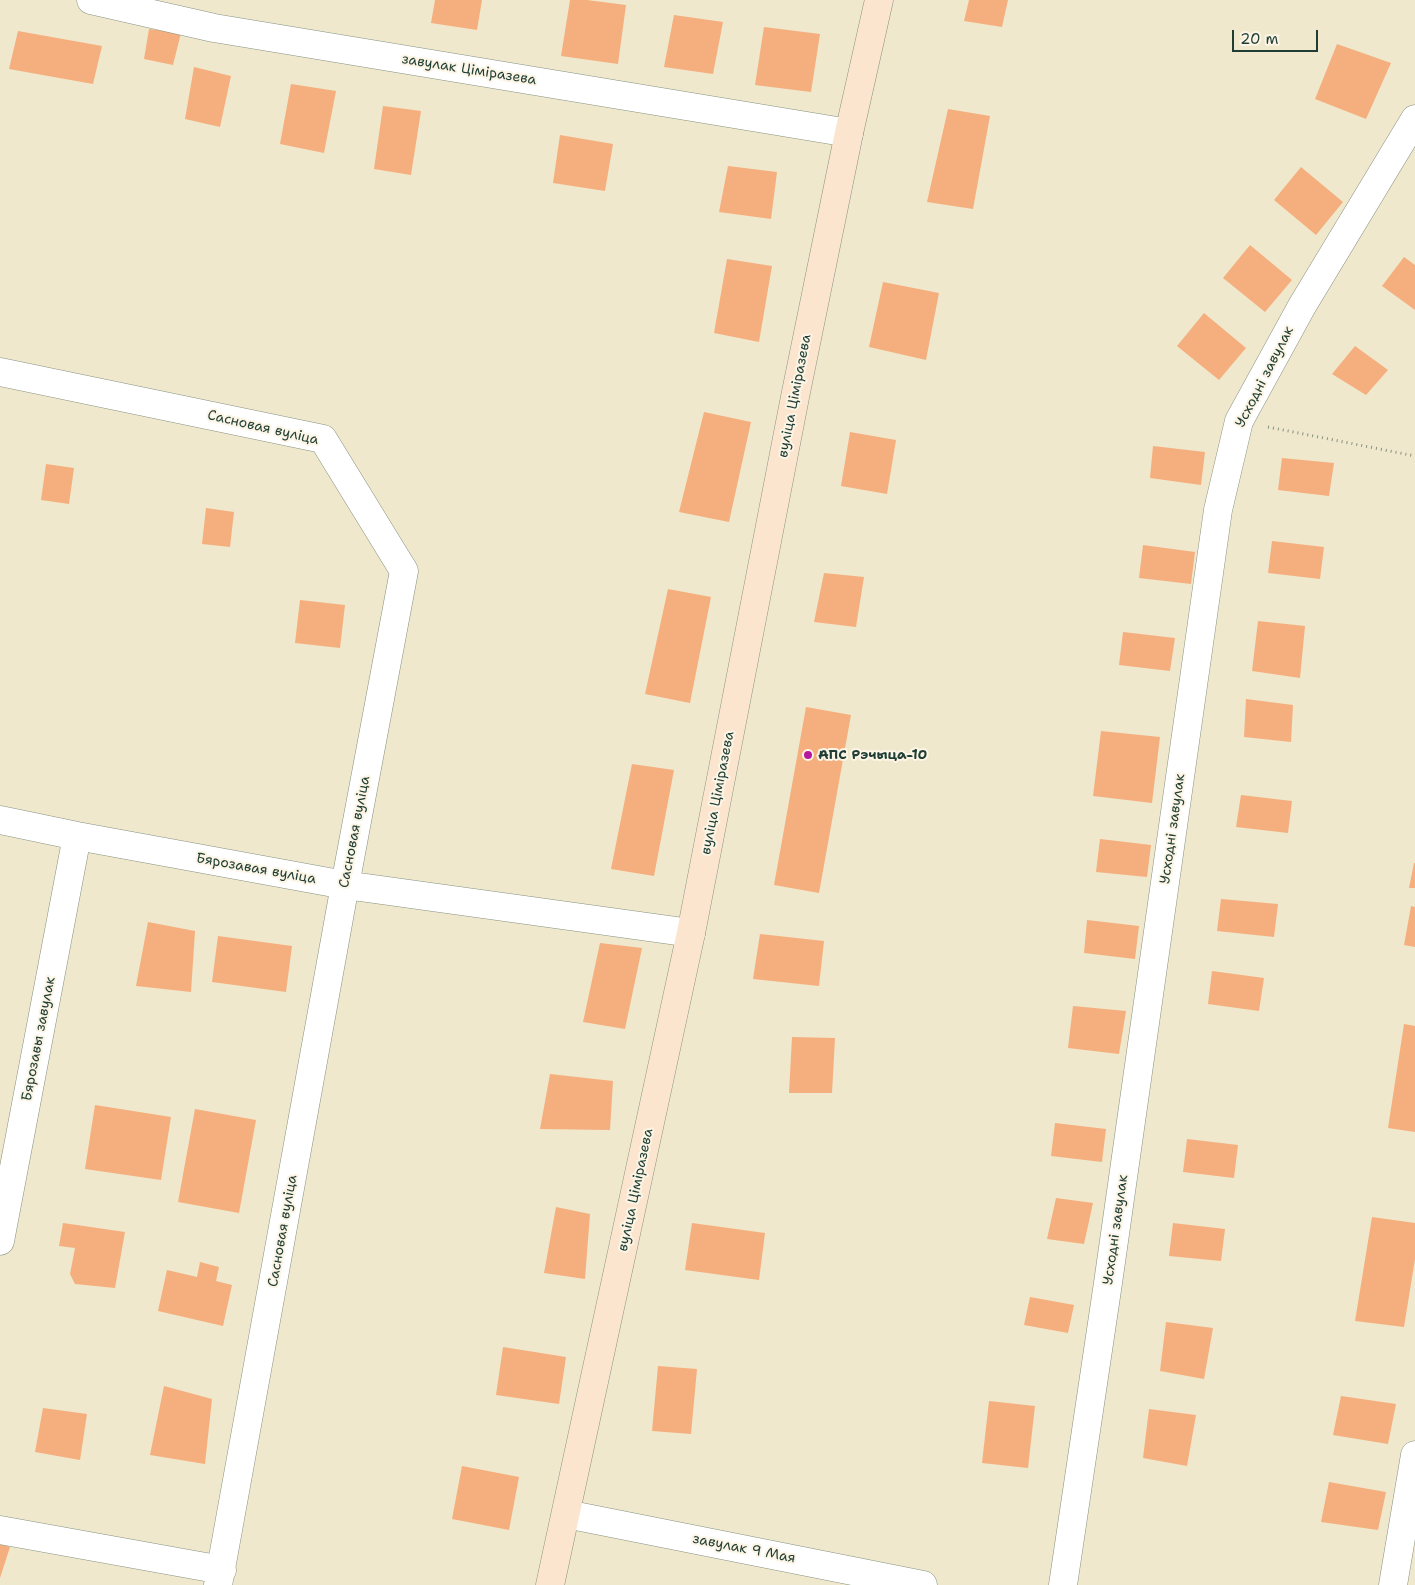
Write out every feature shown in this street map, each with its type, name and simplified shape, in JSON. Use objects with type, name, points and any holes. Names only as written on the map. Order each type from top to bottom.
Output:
[{"type":"street","name":"завулак Ціміразева","points":[[91,0],[214,28],[849,133]]},
{"type":"street","name":"вуліца Ціміразева","points":[[550,1585],[691,933],[795,397],[849,133],[879,0]]},
{"type":"street","name":"Усходні завулак","points":[[1063,1585],[1110,1273],[1218,510],[1239,421],[1302,306],[1415,119]]},
{"type":"street","name":"Сасновая вуліца","points":[[0,372],[323,439],[404,572],[345,885],[220,1578]]},
{"type":"street","name":"Бярозавая вуліца","points":[[0,820],[345,885],[691,933]]},
{"type":"street","name":"Бярозавы завулак","points":[[0,1242],[77,836]]},
{"type":"street","points":[[1393,1585],[1415,1455]]},
{"type":"street","name":"завулак 9 Мая","points":[[566,1514],[923,1585]]},
{"type":"street","points":[[0,1530],[220,1578]]},
{"type":"path","points":[[1239,421],[1415,456]]},
{"type":"building","points":[[435,0],[482,0],[477,30],[431,23]]},
{"type":"building","points":[[570,0],[587,0],[626,5],[618,64],[561,56]]},
{"type":"building","points":[[969,0],[1008,0],[1002,27],[964,21]]},
{"type":"building","points":[[674,15],[723,22],[713,74],[664,67]]},
{"type":"building","points":[[764,27],[820,34],[811,92],[755,85]]},
{"type":"building","points":[[149,29],[181,33],[173,65],[144,59]]},
{"type":"building","points":[[18,31],[102,46],[93,84],[9,69]]},
{"type":"building","points":[[1337,44],[1391,63],[1366,119],[1315,99]]},
{"type":"building","points":[[194,67],[231,76],[220,127],[185,119]]},
{"type":"building","points":[[291,84],[336,91],[324,153],[280,144]]},
{"type":"building","points":[[383,106],[421,111],[411,175],[374,169]]},
{"type":"building","points":[[948,109],[990,116],[973,209],[927,202]]},
{"type":"building","points":[[560,135],[613,144],[605,191],[553,183]]},
{"type":"building","points":[[728,166],[777,172],[771,219],[719,212]]},
{"type":"building","points":[[1301,167],[1343,202],[1316,235],[1274,200]]},
{"type":"building","points":[[1250,245],[1292,280],[1265,312],[1223,278]]},
{"type":"building","points":[[1404,257],[1415,265],[1415,310],[1382,286]]},
{"type":"building","points":[[727,259],[772,266],[759,342],[714,333]]},
{"type":"building","points":[[883,282],[939,293],[926,360],[869,347]]},
{"type":"building","points":[[1204,313],[1246,348],[1219,380],[1177,346]]},
{"type":"building","points":[[1355,346],[1388,370],[1366,395],[1332,374]]},
{"type":"building","points":[[704,412],[751,422],[729,522],[679,512]]},
{"type":"building","points":[[850,432],[896,440],[887,494],[841,486]]},
{"type":"building","points":[[1153,446],[1205,452],[1201,485],[1150,478]]},
{"type":"building","points":[[1282,458],[1334,463],[1329,496],[1278,490]]},
{"type":"building","points":[[46,464],[74,468],[69,504],[41,500]]},
{"type":"building","points":[[206,508],[234,512],[230,547],[202,544]]},
{"type":"building","points":[[1272,541],[1324,547],[1320,579],[1268,573]]},
{"type":"building","points":[[1143,545],[1195,552],[1191,584],[1139,578]]},
{"type":"building","points":[[824,573],[864,577],[856,627],[814,622]]},
{"type":"building","points":[[668,589],[711,597],[690,703],[645,694]]},
{"type":"building","points":[[300,600],[345,605],[340,648],[295,643]]},
{"type":"building","points":[[1258,621],[1305,626],[1300,678],[1252,671]]},
{"type":"building","points":[[1123,632],[1175,638],[1170,671],[1119,665]]},
{"type":"building","points":[[1246,699],[1293,705],[1291,742],[1244,737]]},
{"type":"building","points":[[806,707],[851,715],[819,893],[774,885]]},
{"type":"building","points":[[1101,731],[1160,737],[1152,803],[1093,796]]},
{"type":"building","points":[[632,764],[674,770],[654,876],[611,869]]},
{"type":"building","points":[[1241,795],[1292,801],[1288,833],[1236,827]]},
{"type":"building","points":[[1100,839],[1151,845],[1147,877],[1096,872]]},
{"type":"building","points":[[1414,863],[1415,888],[1409,888]]},
{"type":"building","points":[[1221,899],[1278,904],[1274,937],[1217,931]]},
{"type":"building","points":[[1411,906],[1415,907],[1415,947],[1404,945]]},
{"type":"building","points":[[1087,920],[1139,926],[1135,959],[1084,953]]},
{"type":"building","points":[[148,922],[195,931],[191,992],[136,986]]},
{"type":"building","points":[[760,934],[824,941],[819,986],[753,979]]},
{"type":"building","points":[[218,936],[292,946],[286,992],[212,982]]},
{"type":"building","points":[[600,943],[642,948],[625,1029],[583,1022]]},
{"type":"building","points":[[1212,971],[1264,978],[1259,1011],[1208,1004]]},
{"type":"building","points":[[1073,1006],[1126,1011],[1119,1054],[1068,1048]]},
{"type":"building","points":[[1404,1024],[1415,1026],[1415,1132],[1388,1128]]},
{"type":"building","points":[[792,1037],[835,1038],[832,1093],[789,1093]]},
{"type":"building","points":[[550,1074],[613,1081],[610,1130],[540,1129]]},
{"type":"building","points":[[95,1105],[171,1117],[161,1180],[85,1169]]},
{"type":"building","points":[[195,1109],[256,1120],[239,1213],[178,1202]]},
{"type":"building","points":[[1055,1123],[1106,1129],[1102,1162],[1051,1156]]},
{"type":"building","points":[[1187,1139],[1238,1145],[1234,1178],[1183,1172]]},
{"type":"building","points":[[1056,1198],[1093,1203],[1084,1244],[1047,1239]]},
{"type":"building","points":[[556,1207],[590,1214],[585,1279],[544,1273]]},
{"type":"building","points":[[1372,1217],[1415,1223],[1415,1259],[1404,1327],[1355,1321]]},
{"type":"building","points":[[63,1223],[125,1232],[115,1288],[75,1284],[70,1274],[75,1248],[59,1246]]},
{"type":"building","points":[[692,1223],[765,1233],[759,1280],[685,1270]]},
{"type":"building","points":[[1173,1223],[1225,1229],[1221,1261],[1169,1256]]},
{"type":"building","points":[[200,1262],[219,1267],[216,1281],[232,1285],[223,1326],[158,1311],[167,1270],[197,1277]]},
{"type":"building","points":[[1030,1297],[1074,1305],[1068,1333],[1024,1325]]},
{"type":"building","points":[[1166,1322],[1213,1328],[1204,1379],[1160,1371]]},
{"type":"building","points":[[503,1347],[566,1357],[559,1404],[496,1395]]},
{"type":"building","points":[[658,1366],[697,1369],[691,1434],[652,1431]]},
{"type":"building","points":[[164,1386],[212,1399],[205,1464],[150,1455]]},
{"type":"building","points":[[1341,1396],[1396,1404],[1388,1444],[1333,1435]]},
{"type":"building","points":[[989,1401],[1035,1406],[1028,1468],[982,1463]]},
{"type":"building","points":[[43,1408],[87,1414],[80,1460],[35,1452]]},
{"type":"building","points":[[1149,1409],[1196,1415],[1187,1466],[1143,1458]]},
{"type":"building","points":[[462,1466],[519,1477],[509,1530],[452,1519]]},
{"type":"building","points":[[1329,1482],[1386,1492],[1378,1530],[1321,1522]]},
{"type":"building","points":[[0,1544],[10,1547],[0,1578]]},
{"type":"place","name":"АПС Рэчыца-10","points":[[808,755]]}]
